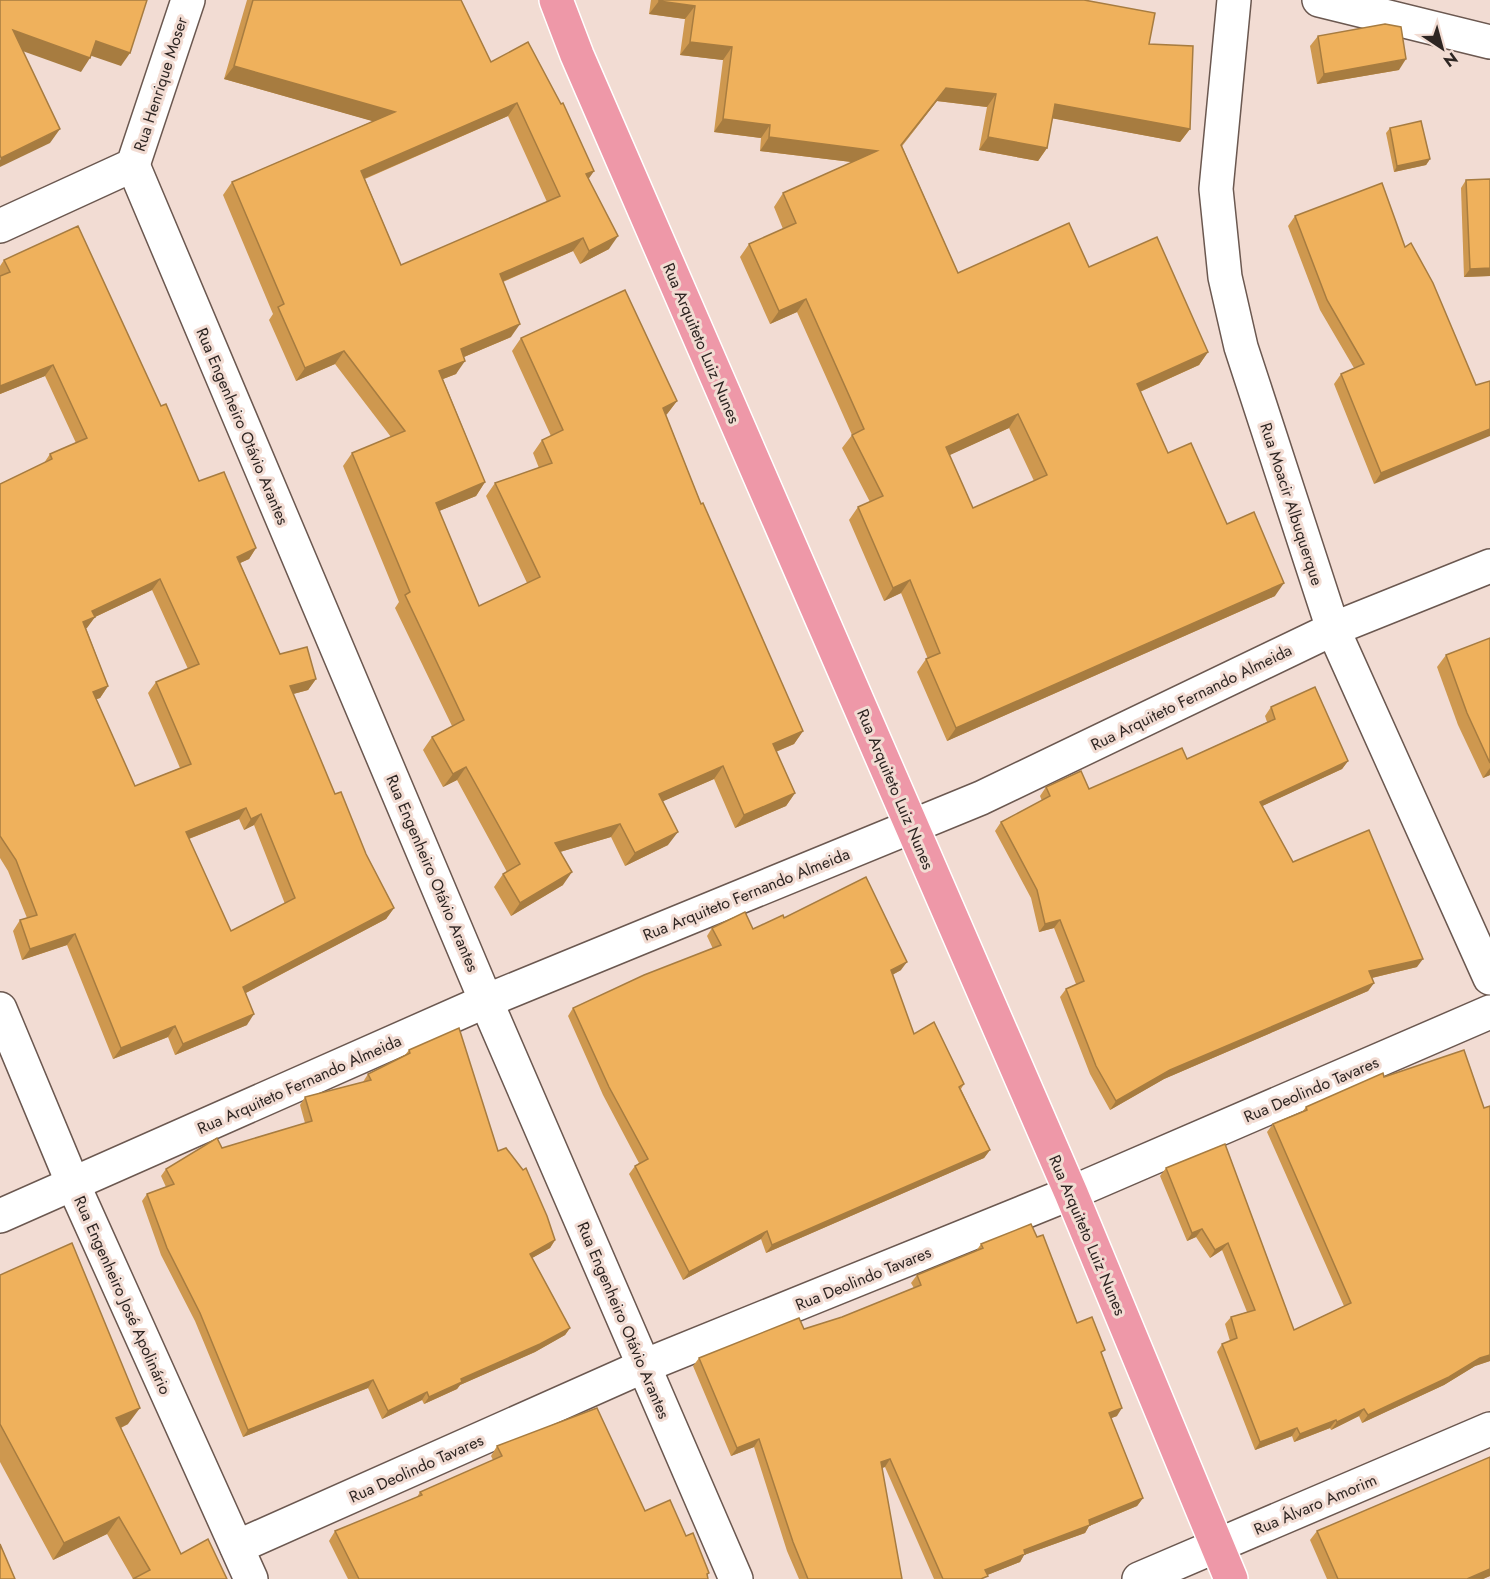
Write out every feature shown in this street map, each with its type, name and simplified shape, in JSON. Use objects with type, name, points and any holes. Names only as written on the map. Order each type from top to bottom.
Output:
[{"type":"main road","name":"Rua Arquiteto Luiz Nunes","points":[[556,0],[577,55],[1071,1193],[1231,1579]]},
{"type":"street","name":"Rua Henrique Moser","points":[[0,226],[134,165],[188,0]]},
{"type":"street","name":"Rua Moacir Albuquerque","points":[[1234,0],[1216,189],[1225,277],[1241,347],[1333,629],[1490,978]]},
{"type":"street","points":[[1319,0],[1490,42]]},
{"type":"street","name":"Rua Engenheiro Otávio Arantes","points":[[134,165],[486,1001],[736,1579]]},
{"type":"street","name":"Rua Arquiteto Fernando Almeida","points":[[0,1216],[486,1001],[981,798],[1333,629],[1490,566]]},
{"type":"street","name":"Rua Engenheiro José Apolinário","points":[[0,1009],[73,1184],[251,1579]]},
{"type":"street","name":"Rua Deolindo Tavares","points":[[237,1547],[644,1366],[1071,1193],[1490,1012]]},
{"type":"street","name":"Rua Álvaro Amorim","points":[[1139,1579],[1490,1429]]},
{"type":"building","points":[[0,0],[147,0],[130,53],[96,41],[90,58],[13,30],[60,129],[1,158],[0,155]]},
{"type":"building","points":[[253,0],[461,0],[491,62],[528,42],[561,104],[563,103],[594,171],[586,174],[618,236],[589,251],[583,238],[500,274],[520,324],[461,349],[465,361],[439,371],[485,482],[436,503],[479,606],[540,577],[495,483],[552,463],[542,440],[563,430],[521,338],[625,290],[677,401],[663,408],[701,504],[703,503],[803,731],[773,744],[795,793],[744,815],[723,766],[659,794],[678,832],[635,853],[620,824],[555,843],[572,872],[520,903],[503,874],[520,864],[466,767],[453,774],[432,737],[464,720],[405,595],[410,592],[352,453],[405,431],[344,351],[305,368],[278,307],[284,304],[232,182],[395,112],[234,66]],"holes":[[[517,103],[560,196],[401,265],[361,171]]]},
{"type":"building","points":[[1084,0],[1155,13],[1149,44],[1193,46],[1190,129],[1055,104],[1047,148],[988,137],[996,94],[946,88],[901,145],[958,273],[1069,223],[1089,267],[1157,237],[1208,352],[1137,384],[1168,453],[1191,443],[1227,524],[1254,512],[1284,583],[956,728],[926,659],[940,653],[910,580],[893,588],[858,507],[883,496],[852,435],[864,429],[806,299],[779,311],[749,244],[796,223],[783,193],[877,151],[769,137],[770,125],[723,119],[732,47],[690,42],[695,6],[659,1]],"holes":[[[1018,414],[1047,475],[973,508],[946,447]]]},
{"type":"building","points":[[1385,24],[1401,27],[1406,59],[1324,74],[1318,36]]},
{"type":"building","points":[[1421,121],[1430,159],[1397,166],[1390,128]]},
{"type":"building","points":[[1490,179],[1490,268],[1470,269],[1466,180]]},
{"type":"building","points":[[1382,183],[1405,247],[1411,243],[1433,283],[1476,385],[1490,381],[1490,429],[1381,473],[1341,374],[1364,364],[1327,300],[1295,216]]},
{"type":"building","points":[[78,226],[161,406],[166,404],[199,481],[224,472],[256,548],[237,557],[280,654],[307,647],[316,679],[290,686],[335,794],[341,792],[366,854],[394,908],[243,987],[254,1014],[183,1044],[175,1026],[121,1048],[75,934],[30,949],[20,920],[37,915],[16,860],[0,836],[0,484],[52,459],[50,454],[87,438],[53,365],[0,386],[0,276],[10,272],[4,260]],"holes":[[[160,579],[199,664],[156,682],[191,764],[135,786],[93,692],[108,686],[83,622],[95,617],[92,611]],[[246,808],[251,819],[261,814],[295,898],[231,931],[186,832]]]},
{"type":"building","points":[[1490,638],[1490,763],[1467,713],[1446,655]]},
{"type":"building","points":[[1315,687],[1348,761],[1260,802],[1293,862],[1369,830],[1423,959],[1369,971],[1374,983],[1170,1070],[1116,1101],[1096,1066],[1066,989],[1084,981],[1060,920],[1045,924],[1037,890],[1001,822],[1050,796],[1046,787],[1081,771],[1089,789],[1182,748],[1187,759],[1275,719],[1271,707]]},
{"type":"building","points":[[866,877],[907,962],[891,970],[914,1034],[934,1022],[964,1084],[959,1087],[990,1150],[772,1245],[767,1231],[689,1272],[635,1166],[648,1159],[609,1087],[573,1008],[644,975],[721,945],[712,928],[745,912],[753,929],[783,915],[784,918]]},
{"type":"building","points":[[459,1028],[498,1151],[506,1148],[523,1170],[526,1168],[547,1216],[555,1240],[530,1254],[570,1328],[461,1379],[462,1382],[429,1397],[427,1392],[388,1411],[373,1380],[248,1430],[200,1313],[167,1248],[147,1194],[174,1184],[166,1169],[217,1138],[222,1148],[312,1121],[305,1097],[371,1080],[368,1074],[410,1053],[409,1050]]},
{"type":"building","points":[[1464,1050],[1484,1108],[1490,1106],[1490,1355],[1368,1415],[1364,1409],[1337,1422],[1336,1420],[1300,1434],[1297,1428],[1260,1442],[1222,1344],[1237,1338],[1231,1317],[1255,1310],[1228,1243],[1215,1250],[1202,1229],[1192,1233],[1166,1168],[1225,1144],[1294,1330],[1351,1303],[1273,1124],[1383,1073],[1384,1077]]},
{"type":"building","points":[[1031,1224],[1037,1237],[1043,1235],[1077,1323],[1092,1317],[1105,1350],[1101,1352],[1122,1408],[1109,1413],[1143,1498],[1089,1520],[1090,1525],[1024,1550],[1025,1554],[985,1570],[988,1576],[981,1579],[943,1579],[890,1459],[881,1462],[902,1579],[808,1579],[793,1542],[759,1439],[737,1448],[699,1358],[799,1318],[804,1329],[842,1317],[921,1285],[917,1275],[983,1248],[981,1244]]},
{"type":"building","points":[[72,1243],[140,1408],[116,1418],[181,1554],[208,1539],[227,1579],[133,1579],[150,1570],[119,1517],[64,1543],[0,1424],[0,1275]]},
{"type":"building","points":[[597,1408],[645,1511],[670,1500],[686,1536],[693,1533],[709,1573],[707,1574],[708,1579],[359,1579],[335,1531],[422,1495],[420,1492],[502,1456],[497,1446]]},
{"type":"building","points":[[1490,1457],[1490,1569],[1467,1579],[1338,1579],[1317,1531]]},
{"type":"building","points":[[0,1544],[15,1579],[0,1579]]}]
